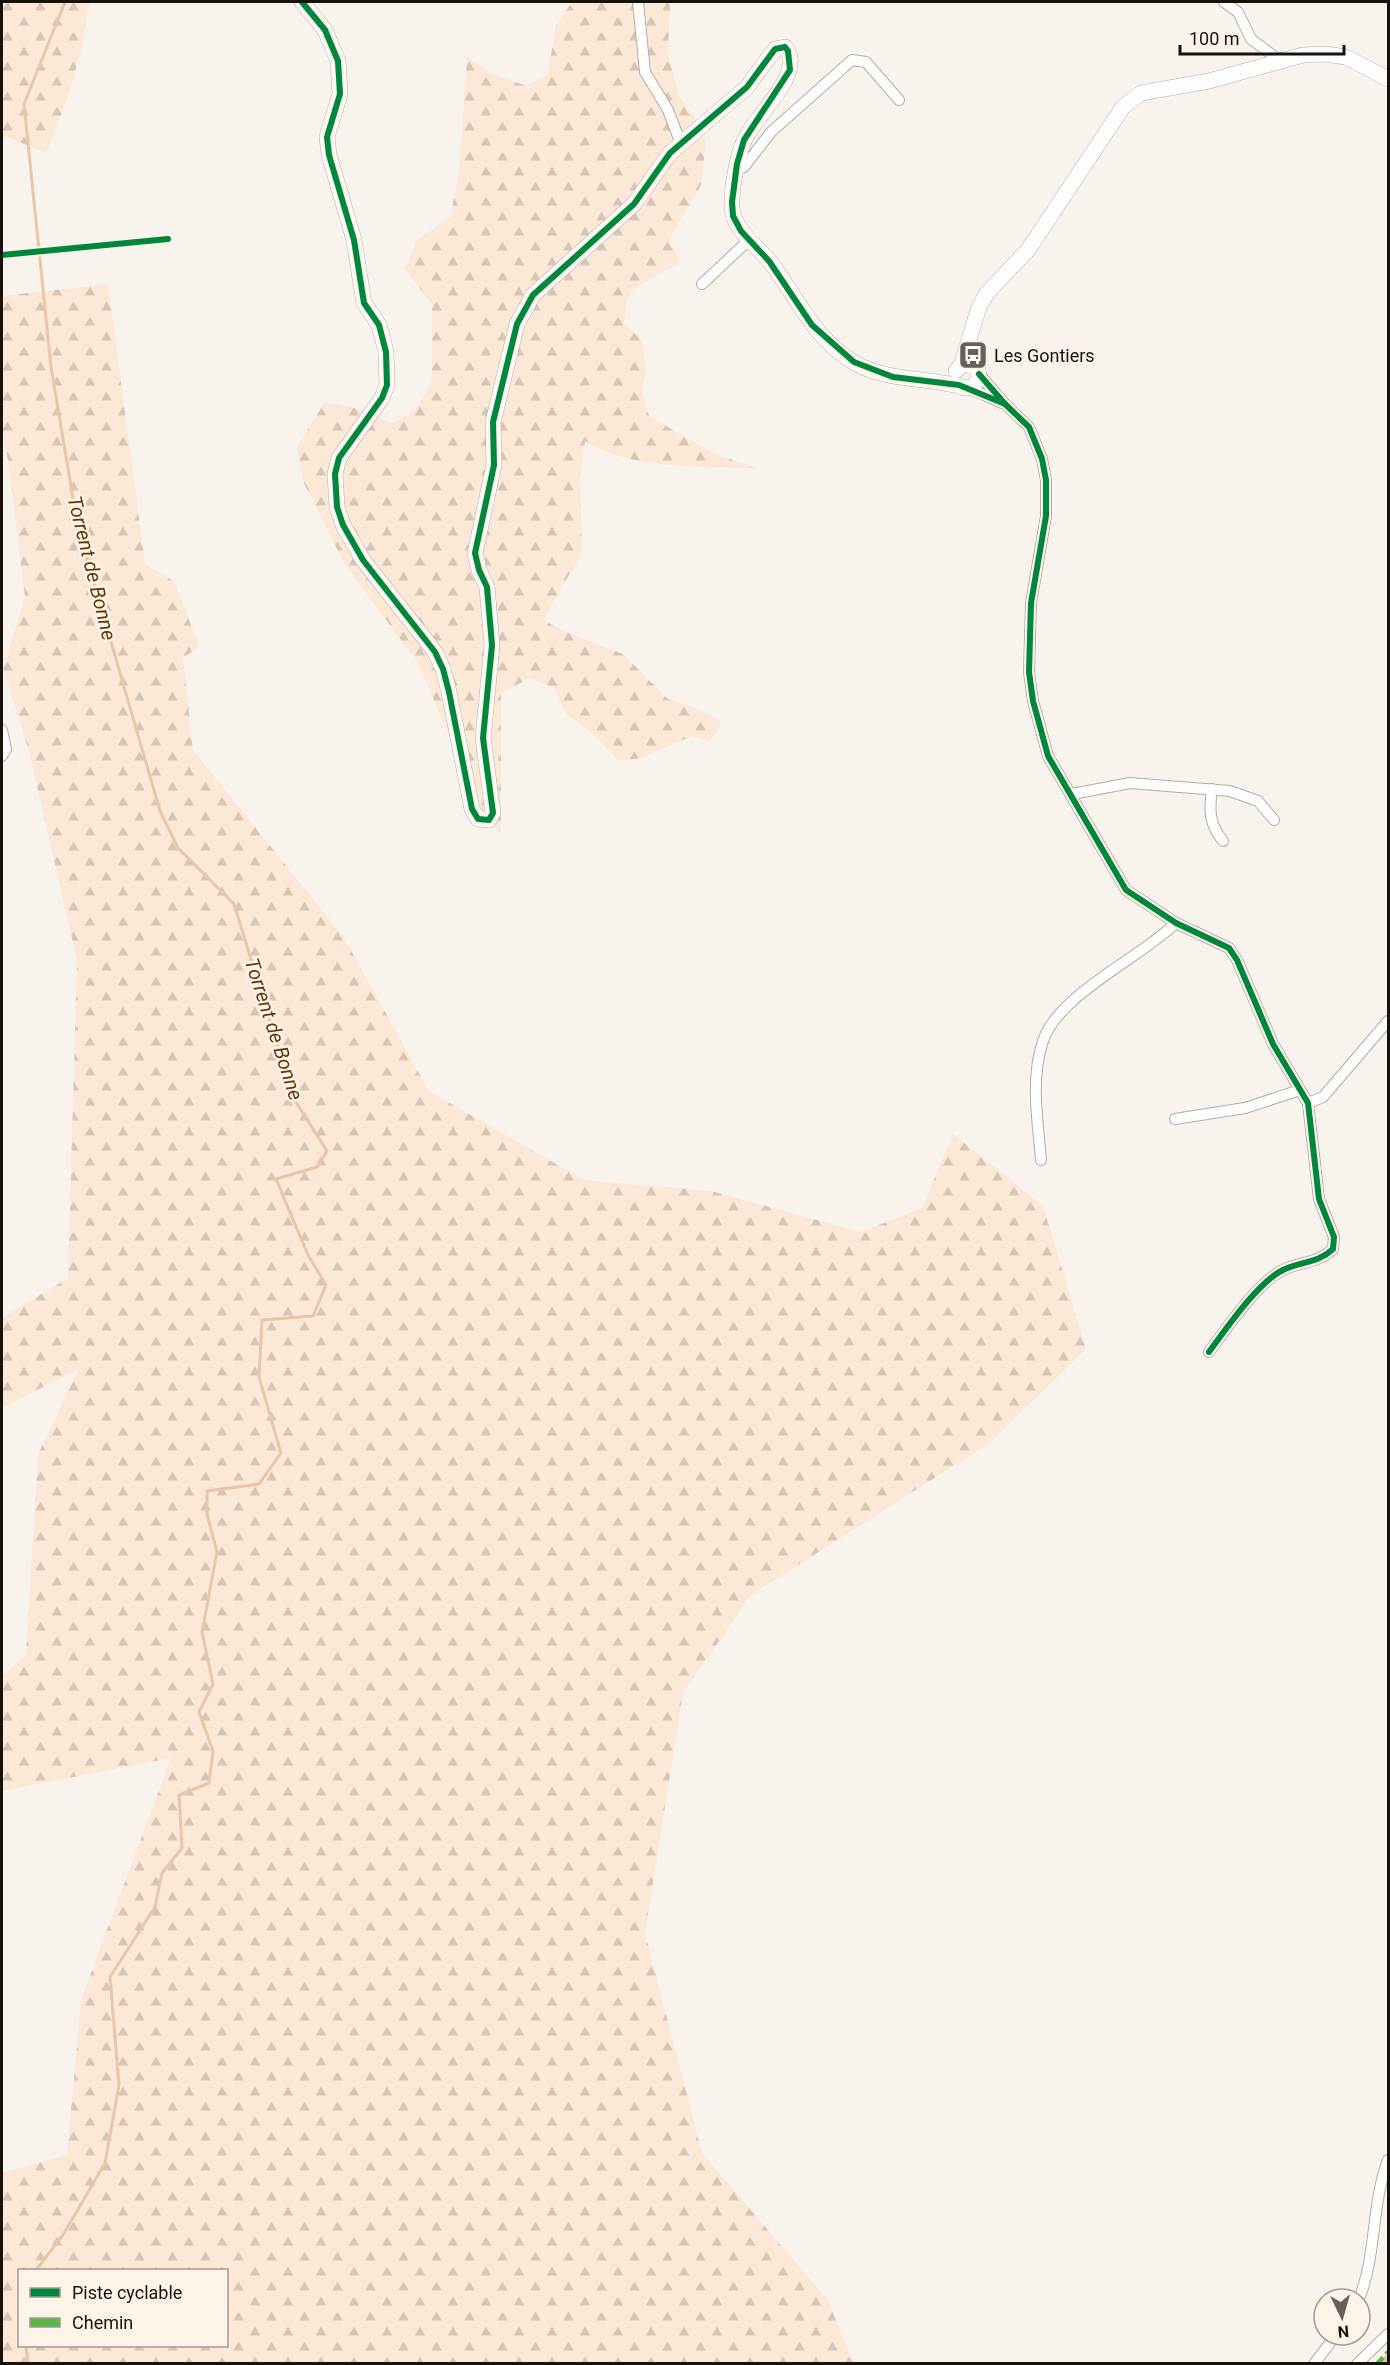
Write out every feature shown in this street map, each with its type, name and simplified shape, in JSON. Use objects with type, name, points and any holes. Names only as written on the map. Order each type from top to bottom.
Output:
[{"type":"street","points":[[302,2],[325,30],[338,61],[340,94],[327,137],[329,155],[354,240],[364,303],[380,325],[387,361],[387,385],[382,398],[339,458],[335,474],[337,507],[343,525],[363,560],[435,652],[443,669],[462,747],[472,809],[478,819],[489,820],[493,813],[483,738],[492,645],[487,587],[479,570],[475,553],[494,465],[493,422],[517,324],[533,295],[634,204],[670,153],[747,87],[775,49],[785,47],[790,56],[790,70],[744,140],[732,202],[733,216],[749,240],[769,261],[812,325],[854,362],[893,377],[925,382],[961,379],[1005,404]]},
{"type":"street","points":[[638,2],[645,72],[668,110],[681,144]]},
{"type":"street","points":[[1224,2],[1238,12],[1251,39],[1279,60]]},
{"type":"street","points":[[961,379],[971,333],[987,293],[1028,250],[1123,107],[1131,99],[1147,92],[1209,81],[1303,55],[1336,54],[1389,79]]},
{"type":"street","points":[[737,169],[744,167],[771,132],[852,60],[866,62],[899,100]]},
{"type":"street","points":[[702,284],[749,240]]},
{"type":"street","points":[[971,333],[977,366],[1005,404],[1029,427],[1042,459],[1046,480],[1046,516],[1031,603],[1029,672],[1041,738],[1052,763],[1126,890],[1176,923],[1229,948],[1248,982],[1274,1044],[1308,1103],[1319,1199],[1334,1237],[1333,1249],[1323,1259],[1281,1271],[1241,1308],[1209,1352]]},
{"type":"street","points":[[961,379],[972,365],[977,366]]},
{"type":"street","points":[[2,730],[6,748],[2,756]]},
{"type":"street","points":[[1072,794],[1130,783],[1230,790],[1258,801],[1274,820]]},
{"type":"street","points":[[1212,789],[1209,811],[1213,829],[1222,841]]},
{"type":"street","points":[[1041,1161],[1035,1096],[1043,1041],[1052,1023],[1064,1009],[1091,987],[1176,923]]},
{"type":"street","points":[[1308,1103],[1323,1097],[1389,1021]]},
{"type":"street","points":[[1175,1119],[1245,1108],[1300,1090]]},
{"type":"street","points":[[1363,2287],[1370,2266],[1378,2194],[1389,2160]]},
{"type":"street","points":[[1357,2364],[1389,2334]]},
{"type":"street","points":[[1314,2364],[1327,2347]]},
{"type":"green space","points":[[2,2],[89,2],[83,41],[73,79],[46,153],[2,135]]},
{"type":"green space","points":[[572,2],[670,2],[668,54],[679,96],[693,115],[706,142],[701,185],[669,240],[680,262],[633,289],[627,299],[624,323],[643,342],[646,375],[641,389],[649,416],[715,454],[757,468],[668,465],[646,462],[604,451],[585,441],[580,478],[582,553],[543,620],[566,632],[623,654],[668,699],[695,708],[719,720],[721,728],[709,741],[692,736],[641,758],[619,761],[595,736],[565,713],[556,689],[530,678],[501,693],[501,834],[480,809],[418,663],[344,563],[303,481],[297,447],[325,402],[352,407],[392,423],[415,411],[432,381],[432,304],[405,269],[416,241],[450,217],[459,174],[467,57],[492,74],[527,86],[548,74],[556,25]]},
{"type":"green space","points":[[108,284],[145,564],[175,582],[199,647],[183,658],[193,750],[343,936],[429,1091],[584,1180],[711,1191],[861,1232],[922,1208],[953,1134],[1043,1206],[1086,1349],[991,1442],[751,1595],[683,1693],[645,1933],[702,2153],[827,2299],[854,2363],[2,2363],[2,2173],[67,2155],[81,2000],[171,1758],[2,1791],[2,1676],[26,1655],[38,1454],[79,1369],[2,1408],[2,1318],[68,1278],[77,960],[29,751],[3,668],[25,597],[2,430],[2,296]]},
{"type":"waterway","name":"Torrent de Bonne","points":[[37,2269],[63,2235],[105,2163],[119,2085],[110,1977],[155,1907],[162,1873],[182,1848],[179,1795],[209,1783],[213,1751],[199,1712],[213,1684],[202,1632],[217,1552],[207,1514],[207,1491],[259,1484],[281,1453],[259,1377],[262,1320],[313,1316],[326,1285],[308,1255],[276,1179],[317,1167],[327,1151],[294,1099],[234,904],[178,848],[160,811],[78,528],[51,367],[24,104],[65,2]]},
{"type":"waterway","name":"Torrent de Bonne","points":[[26,2347],[28,2364]]},
{"type":"marked path","points":[[1377,2364],[1388,2352]]},
{"type":"cycle path","points":[[302,2],[325,30],[338,61],[340,94],[327,137],[329,155],[354,240],[364,303],[379,325],[386,352],[387,385],[382,398],[339,458],[335,474],[337,507],[343,525],[363,560],[435,652],[443,669],[472,809],[478,819],[489,820],[493,813],[483,738],[492,645],[487,587],[479,570],[475,553],[494,465],[493,422],[517,324],[533,295],[634,204],[670,153],[747,87],[775,49],[785,47],[788,51],[790,70],[744,140],[737,164],[732,202],[733,216],[741,231],[769,261],[812,325],[854,362],[893,377],[959,385],[1005,404]]},
{"type":"cycle path","points":[[2,255],[168,239]]},
{"type":"cycle path","points":[[979,374],[1029,427],[1042,459],[1046,480],[1046,516],[1031,603],[1029,672],[1033,701],[1048,756],[1126,890],[1176,923],[1229,948],[1237,960],[1273,1044],[1308,1103],[1319,1199],[1334,1237],[1333,1249],[1315,1260],[1290,1267],[1273,1276],[1253,1295],[1209,1352]]},
{"type":"place","name":"Les Gontiers","points":[[973,355]]}]
